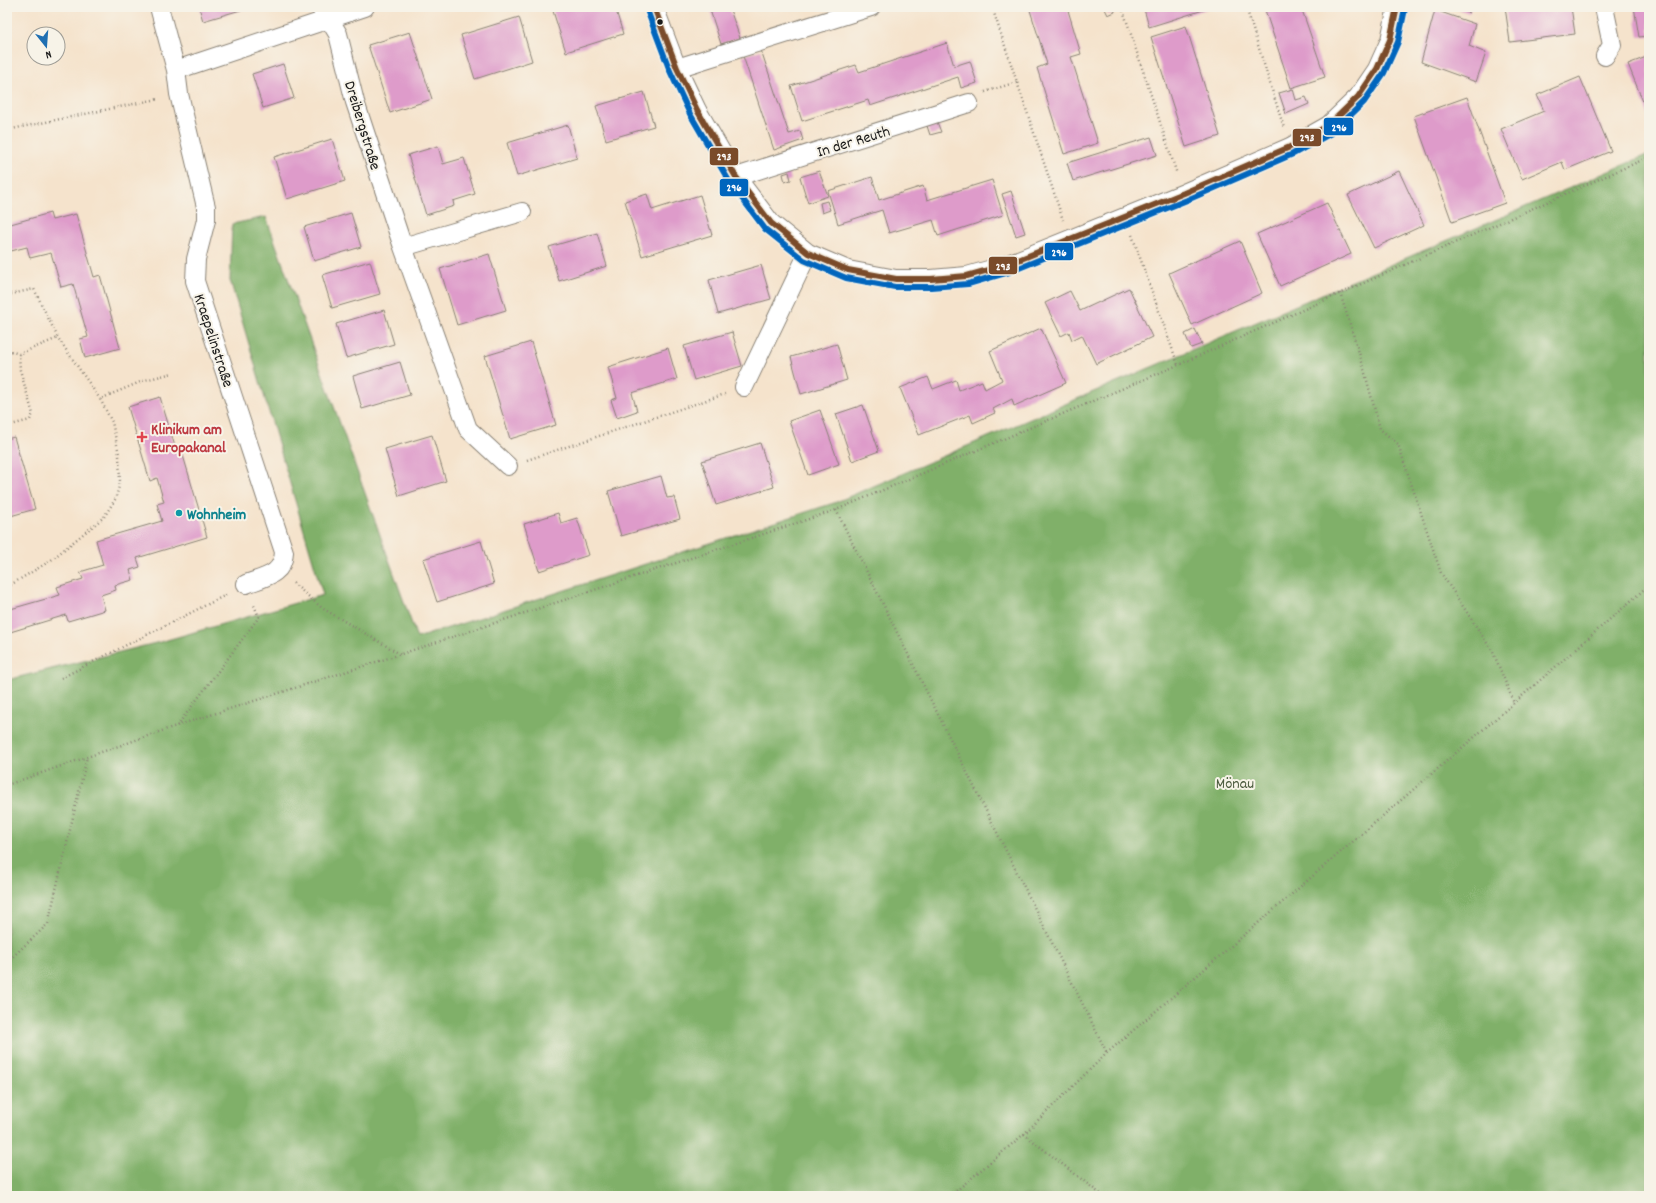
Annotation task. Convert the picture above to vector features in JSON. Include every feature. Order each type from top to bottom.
[{"type":"street","name":"Kraepelinstraße","points":[[159,7],[176,70],[179,94],[206,207],[206,220],[196,259],[195,281],[284,552],[284,561],[278,570]]},
{"type":"street","points":[[176,70],[324,13],[365,7]]},
{"type":"street","points":[[654,7],[677,68],[712,137],[736,176],[771,223],[808,253],[848,270],[896,279],[932,279],[967,276],[1006,265],[1184,193],[1290,148],[1329,125],[1358,97],[1377,69],[1390,40],[1397,7]]},
{"type":"street","points":[[677,68],[871,7]]},
{"type":"street","points":[[1604,7],[1612,44],[1606,56]]},
{"type":"street","name":"Dreibergstraße","points":[[324,13],[338,34],[355,102],[403,247],[468,429],[508,466]]},
{"type":"street","name":"In der Reuth","points":[[736,176],[970,103]]},
{"type":"street","points":[[403,247],[522,212]]},
{"type":"street","points":[[744,388],[808,253]]},
{"type":"street","points":[[246,584],[272,575],[278,570]]},
{"type":"path","points":[[992,7],[1070,239]]},
{"type":"path","points":[[1122,7],[1184,193]]},
{"type":"path","points":[[1246,7],[1290,148]]},
{"type":"path","points":[[970,103],[983,93],[1018,82]]},
{"type":"path","points":[[7,130],[179,94]]},
{"type":"path","points":[[7,785],[176,726],[401,654],[836,510],[1178,364],[1649,158]]},
{"type":"path","points":[[1126,216],[1178,364]]},
{"type":"path","points":[[7,295],[34,289],[58,338],[100,399],[112,422],[119,454],[120,482],[116,498],[104,517],[50,561],[7,587]]},
{"type":"path","points":[[1340,293],[1362,362],[1380,429],[1398,444],[1442,573],[1493,652],[1514,703]]},
{"type":"path","points":[[7,350],[19,354],[58,338]]},
{"type":"path","points":[[7,426],[30,420],[32,414],[20,370],[19,354]]},
{"type":"path","points":[[100,399],[146,380],[173,373]]},
{"type":"path","points":[[508,466],[744,388]]},
{"type":"path","points":[[836,510],[1107,1053]]},
{"type":"path","points":[[278,570],[322,608],[401,654]]},
{"type":"path","points":[[61,678],[246,584],[259,617],[176,726]]},
{"type":"path","points":[[950,1196],[1024,1134],[1107,1053],[1649,585]]},
{"type":"path","points":[[7,962],[48,924],[87,757]]},
{"type":"path","points":[[1024,1134],[1103,1196]]},
{"type":"green space","name":"Mönau","points":[[1649,154],[1649,1196],[7,1196],[7,680],[160,642],[323,595],[230,280],[232,224],[266,217],[417,638],[834,503]]},
{"type":"building","points":[[199,7],[251,7],[203,21]]},
{"type":"building","points":[[615,7],[623,34],[566,52],[552,8]]},
{"type":"building","points":[[709,7],[729,7],[740,38],[721,44]]},
{"type":"building","points":[[1029,7],[1067,7],[1081,54],[1071,57],[1098,143],[1064,154],[1037,68],[1047,64]]},
{"type":"building","points":[[1104,7],[1114,7],[1115,12],[1108,15]]},
{"type":"building","points":[[1151,7],[1213,7],[1149,27],[1144,9]]},
{"type":"building","points":[[1264,7],[1301,7],[1325,77],[1291,88]]},
{"type":"building","points":[[1452,7],[1471,7],[1469,13]]},
{"type":"building","points":[[1505,7],[1571,7],[1575,34],[1510,42]]},
{"type":"building","points":[[1634,7],[1649,7],[1649,36],[1639,37]]},
{"type":"building","points":[[1435,10],[1475,24],[1469,46],[1486,53],[1476,82],[1421,62]]},
{"type":"building","points":[[519,17],[532,61],[475,79],[461,35]]},
{"type":"building","points":[[1186,26],[1220,136],[1186,147],[1151,37]]},
{"type":"building","points":[[410,32],[432,99],[390,113],[368,45]]},
{"type":"building","points":[[947,43],[954,66],[970,61],[977,83],[961,88],[958,77],[870,106],[868,100],[802,121],[791,86],[856,65],[859,72]]},
{"type":"building","points":[[761,50],[789,134],[800,131],[803,140],[774,150],[743,56]]},
{"type":"building","points":[[1649,56],[1649,117],[1628,64]]},
{"type":"building","points":[[283,64],[294,98],[263,108],[252,74]]},
{"type":"building","points":[[1580,77],[1611,151],[1565,170],[1562,162],[1522,179],[1501,129],[1544,111],[1537,95]]},
{"type":"building","points":[[1293,89],[1296,100],[1306,97],[1309,104],[1286,114],[1279,93]]},
{"type":"building","points":[[644,92],[654,126],[606,140],[596,106]]},
{"type":"building","points":[[1467,97],[1505,203],[1452,222],[1414,116]]},
{"type":"building","points":[[937,122],[941,132],[930,135],[927,126]]},
{"type":"building","points":[[568,125],[577,158],[517,176],[507,143]]},
{"type":"building","points":[[1151,137],[1157,155],[1073,181],[1067,163]]},
{"type":"building","points":[[332,139],[345,181],[287,199],[274,157]]},
{"type":"building","points":[[438,146],[443,164],[464,158],[475,194],[453,201],[454,206],[426,215],[408,155]]},
{"type":"building","points":[[819,171],[828,196],[808,203],[800,177]]},
{"type":"building","points":[[1399,171],[1424,225],[1374,248],[1348,195]]},
{"type":"building","points":[[789,172],[791,180],[785,182],[783,174]]},
{"type":"building","points":[[872,177],[879,200],[923,186],[927,200],[992,180],[1003,215],[938,236],[933,220],[889,233],[882,210],[838,224],[828,191]]},
{"type":"building","points":[[1011,191],[1025,233],[1016,236],[1002,194]]},
{"type":"building","points":[[647,194],[652,210],[700,195],[712,235],[642,256],[625,201]]},
{"type":"building","points":[[827,201],[830,210],[822,213],[820,203]]},
{"type":"building","points":[[1327,203],[1351,254],[1280,286],[1257,234]]},
{"type":"building","points":[[50,213],[52,220],[76,214],[94,277],[100,275],[120,348],[85,358],[80,339],[88,337],[73,284],[61,287],[51,253],[30,258],[27,247],[7,252],[7,225]]},
{"type":"building","points":[[351,213],[361,247],[314,261],[304,227]]},
{"type":"building","points":[[597,233],[607,266],[559,281],[549,247]]},
{"type":"building","points":[[1240,241],[1262,293],[1192,325],[1169,273]]},
{"type":"building","points":[[489,254],[506,310],[457,325],[440,269]]},
{"type":"building","points":[[370,261],[380,294],[332,308],[322,275]]},
{"type":"building","points":[[761,265],[771,299],[718,314],[709,280]]},
{"type":"building","points":[[1129,288],[1152,337],[1096,364],[1082,335],[1072,340],[1069,332],[1061,336],[1045,303],[1070,291],[1080,311]]},
{"type":"building","points":[[384,310],[394,344],[346,358],[336,324]]},
{"type":"building","points":[[1041,328],[1066,383],[1014,406],[1012,399],[993,409],[995,413],[973,423],[970,415],[919,435],[900,388],[928,377],[933,389],[956,380],[959,390],[982,381],[985,389],[1002,380],[990,351]]},
{"type":"building","points":[[1195,329],[1202,344],[1191,348],[1185,334]]},
{"type":"building","points":[[732,332],[742,366],[694,380],[684,346]]},
{"type":"building","points":[[531,342],[556,425],[510,439],[485,356]]},
{"type":"building","points":[[837,344],[847,380],[801,394],[791,357]]},
{"type":"building","points":[[668,348],[677,379],[632,393],[637,411],[617,418],[611,400],[617,398],[608,367]]},
{"type":"building","points":[[400,362],[410,395],[362,409],[353,376]]},
{"type":"building","name":"Wohnheim","points":[[160,397],[177,453],[182,452],[207,537],[137,558],[140,567],[130,570],[133,580],[115,585],[116,590],[101,595],[105,610],[68,621],[66,615],[7,633],[7,610],[60,595],[57,587],[83,579],[80,572],[103,565],[96,540],[162,521],[157,504],[164,502],[157,478],[150,481],[128,407]]},
{"type":"building","points":[[863,405],[879,451],[852,461],[836,414]]},
{"type":"building","points":[[820,410],[839,464],[808,475],[789,421]]},
{"type":"building","points":[[432,435],[446,481],[399,496],[385,449]]},
{"type":"building","points":[[14,437],[35,509],[7,517],[7,439]]},
{"type":"building","points":[[760,443],[774,487],[716,505],[702,461]]},
{"type":"building","points":[[661,476],[667,498],[674,497],[680,519],[621,536],[608,491]]},
{"type":"building","points":[[558,513],[561,523],[577,518],[589,555],[539,571],[524,524]]},
{"type":"building","points":[[481,541],[494,584],[437,602],[423,559]]},
{"type":"transit line","name":"293","points":[[654,7],[677,68],[697,110],[736,177],[771,223],[808,253],[848,270],[896,279],[931,279],[967,276],[1006,265],[1184,193],[1290,147],[1329,125],[1358,97],[1377,69],[1390,40],[1397,7]]},
{"type":"transit line","name":"296","points":[[647,10],[670,71],[690,114],[729,181],[765,229],[804,260],[846,278],[895,287],[931,287],[968,284],[1009,272],[1187,200],[1293,154],[1333,132],[1364,102],[1384,73],[1398,42],[1405,9]]},
{"type":"place","name":"Klinikum am Europakanal","points":[[142,437]]},
{"type":"place","name":"Wohnheim","points":[[179,513]]}]
